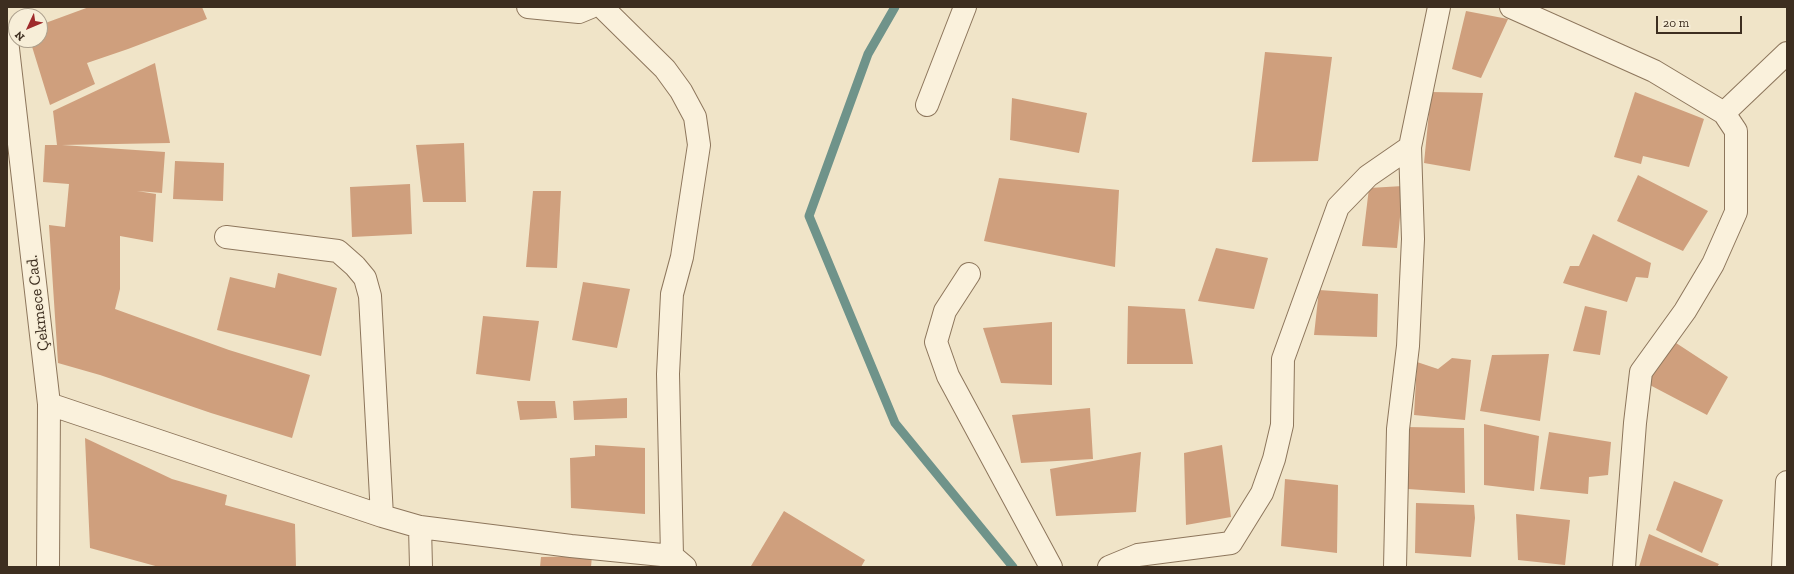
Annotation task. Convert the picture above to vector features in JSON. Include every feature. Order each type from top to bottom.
[{"type":"street","points":[[528,7],[579,12],[591,7]]},
{"type":"street","points":[[49,404],[382,516],[420,527],[679,561],[668,374],[672,294],[682,257],[699,145],[695,117],[673,80],[665,69],[602,7]]},
{"type":"street","points":[[927,105],[965,7]]},
{"type":"street","points":[[1395,567],[1398,429],[1408,346],[1413,239],[1410,147],[1439,7]]},
{"type":"street","points":[[1511,7],[1654,71],[1724,113],[1736,130],[1736,212],[1713,264],[1685,311],[1641,372],[1635,423],[1624,567]]},
{"type":"street","name":"Çekmece Cad.","points":[[7,40],[49,404],[48,567]]},
{"type":"street","points":[[1724,113],[1787,53]]},
{"type":"street","points":[[1109,567],[1138,555],[1231,543],[1262,493],[1274,459],[1282,425],[1284,359],[1338,207],[1368,176],[1410,147]]},
{"type":"street","points":[[226,237],[338,251],[355,266],[364,278],[370,296],[382,516]]},
{"type":"street","points":[[968,274],[945,311],[936,342],[948,376],[1051,567]]},
{"type":"street","points":[[1783,567],[1787,482]]},
{"type":"street","points":[[420,527],[421,567]]},
{"type":"building","points":[[89,7],[202,7],[207,19],[87,63],[95,84],[50,105],[32,48],[48,48],[48,22]]},
{"type":"building","points":[[1466,11],[1508,19],[1481,78],[1452,69]]},
{"type":"building","points":[[1265,52],[1332,57],[1318,161],[1252,162]]},
{"type":"building","points":[[155,63],[170,143],[62,145],[165,152],[162,193],[137,191],[156,194],[153,242],[120,236],[120,289],[115,309],[229,350],[310,375],[292,438],[211,413],[100,375],[58,363],[49,225],[65,227],[69,184],[43,182],[45,145],[57,145],[53,111]]},
{"type":"building","points":[[1431,92],[1483,93],[1470,171],[1424,163]]},
{"type":"building","points":[[1635,92],[1704,119],[1689,167],[1643,156],[1641,164],[1614,157]]},
{"type":"building","points":[[1012,98],[1087,113],[1079,153],[1010,140]]},
{"type":"building","points":[[464,143],[466,202],[423,202],[416,145]]},
{"type":"building","points":[[175,161],[224,163],[223,201],[173,199]]},
{"type":"building","points":[[1638,175],[1708,211],[1683,251],[1617,221]]},
{"type":"building","points":[[999,178],[1119,190],[1115,267],[984,241]]},
{"type":"building","points":[[410,184],[412,234],[352,237],[350,187]]},
{"type":"building","points":[[1403,186],[1397,248],[1362,246],[1369,188]]},
{"type":"building","points":[[533,191],[561,191],[557,268],[526,267]]},
{"type":"building","points":[[1593,234],[1651,263],[1648,278],[1636,277],[1627,302],[1563,283],[1570,266],[1579,266]]},
{"type":"building","points":[[1216,248],[1268,258],[1254,309],[1198,301]]},
{"type":"building","points":[[278,273],[337,288],[321,356],[217,330],[230,277],[275,288]]},
{"type":"building","points":[[583,282],[630,289],[617,348],[572,340]]},
{"type":"building","points":[[1319,290],[1378,294],[1377,337],[1314,335]]},
{"type":"building","points":[[1128,306],[1185,309],[1193,364],[1127,364]]},
{"type":"building","points":[[1585,306],[1607,311],[1600,355],[1573,351]]},
{"type":"building","points":[[483,316],[539,321],[530,381],[476,374]]},
{"type":"building","points":[[1052,322],[1052,385],[1001,383],[983,328]]},
{"type":"building","points":[[1673,341],[1728,377],[1707,415],[1646,383]]},
{"type":"building","points":[[1549,354],[1540,421],[1480,411],[1492,355]]},
{"type":"building","points":[[1452,358],[1471,360],[1465,420],[1414,415],[1417,362],[1438,369]]},
{"type":"building","points":[[627,398],[627,418],[574,420],[573,401]]},
{"type":"building","points":[[517,401],[555,401],[557,418],[520,420]]},
{"type":"building","points":[[1090,408],[1093,459],[1021,463],[1012,415]]},
{"type":"building","points":[[1484,424],[1539,436],[1534,491],[1484,485]]},
{"type":"building","points":[[1405,427],[1464,428],[1465,493],[1408,489]]},
{"type":"building","points":[[1549,432],[1611,442],[1608,475],[1589,477],[1588,494],[1540,489]]},
{"type":"building","points":[[85,438],[172,479],[227,495],[225,505],[295,524],[296,567],[159,567],[90,548]]},
{"type":"building","points":[[595,445],[645,448],[645,514],[571,508],[570,458],[595,456]]},
{"type":"building","points":[[1222,445],[1231,517],[1186,525],[1184,453]]},
{"type":"building","points":[[1141,452],[1136,512],[1056,516],[1050,469]]},
{"type":"building","points":[[1285,479],[1338,485],[1337,553],[1281,546]]},
{"type":"building","points":[[1674,481],[1723,500],[1702,553],[1656,530]]},
{"type":"building","points":[[1416,503],[1474,505],[1475,518],[1471,557],[1415,553]]},
{"type":"building","points":[[784,511],[865,560],[861,567],[751,566]]},
{"type":"building","points":[[1516,514],[1570,520],[1565,565],[1518,560]]},
{"type":"building","points":[[1649,534],[1719,564],[1717,567],[1639,567]]},
{"type":"building","points":[[592,556],[591,567],[540,567],[541,557]]},
{"type":"waterway","points":[[895,7],[868,54],[809,216],[895,423],[1013,567]]}]
